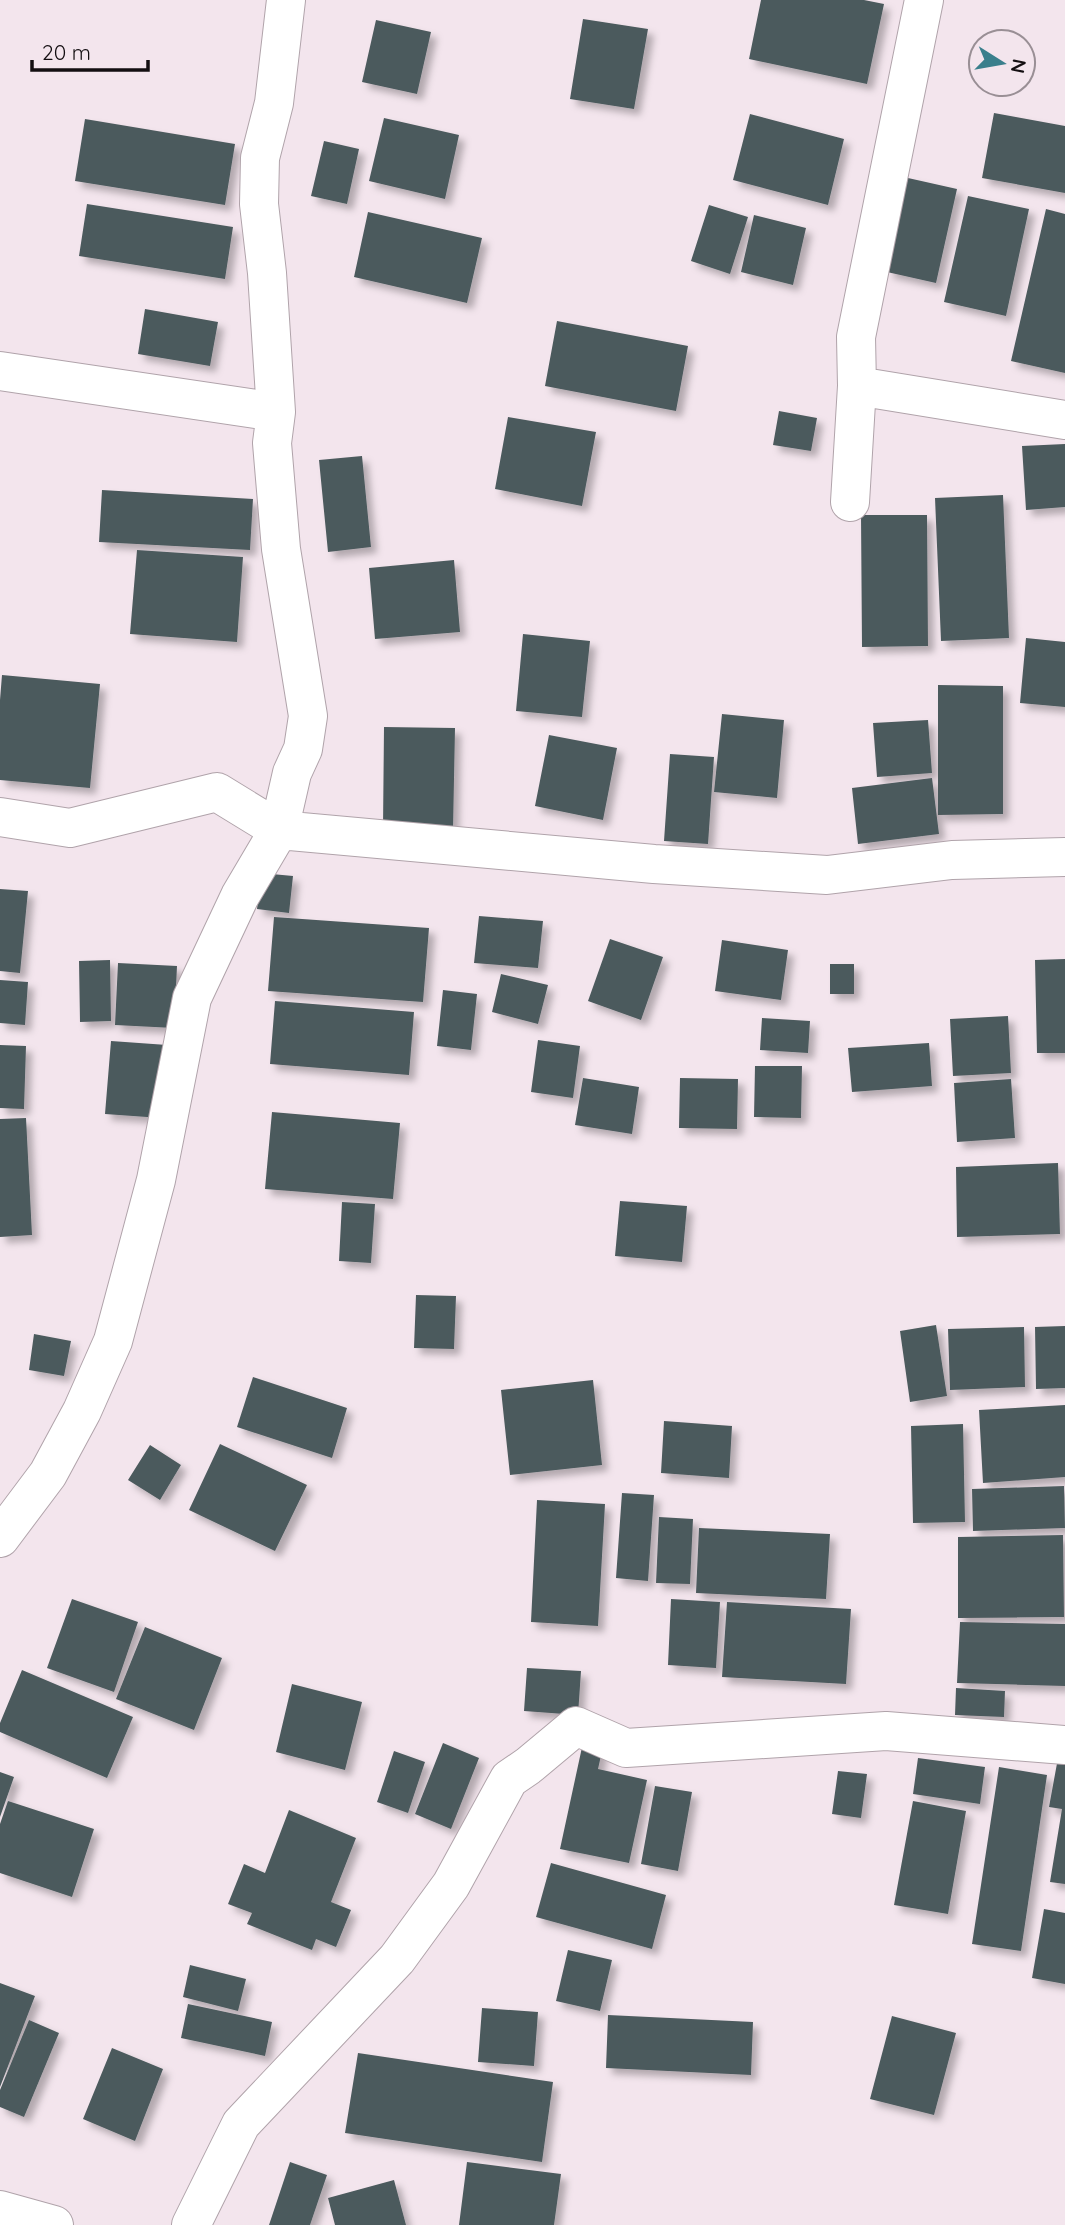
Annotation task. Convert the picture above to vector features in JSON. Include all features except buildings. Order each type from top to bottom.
[{"type":"street","points":[[0,1538],[48,1474],[82,1411],[113,1341],[156,1180],[192,998],[240,896],[279,830],[292,773],[303,750],[308,716],[281,549],[272,443],[276,412],[265,260],[258,204],[260,158],[274,103],[286,0]]},
{"type":"street","points":[[850,502],[857,386],[856,338],[924,0]]},
{"type":"street","points":[[0,371],[276,412]]},
{"type":"street","points":[[857,386],[1065,420]]},
{"type":"street","points":[[0,817],[70,828],[217,792],[279,830],[654,864],[827,875],[952,860],[1065,857]]},
{"type":"street","points":[[191,2225],[242,2124],[397,1959],[451,1885],[509,1779],[576,1726],[625,1748],[886,1731],[1065,1745]]},
{"type":"street","points":[[0,2210],[54,2225]]}]
